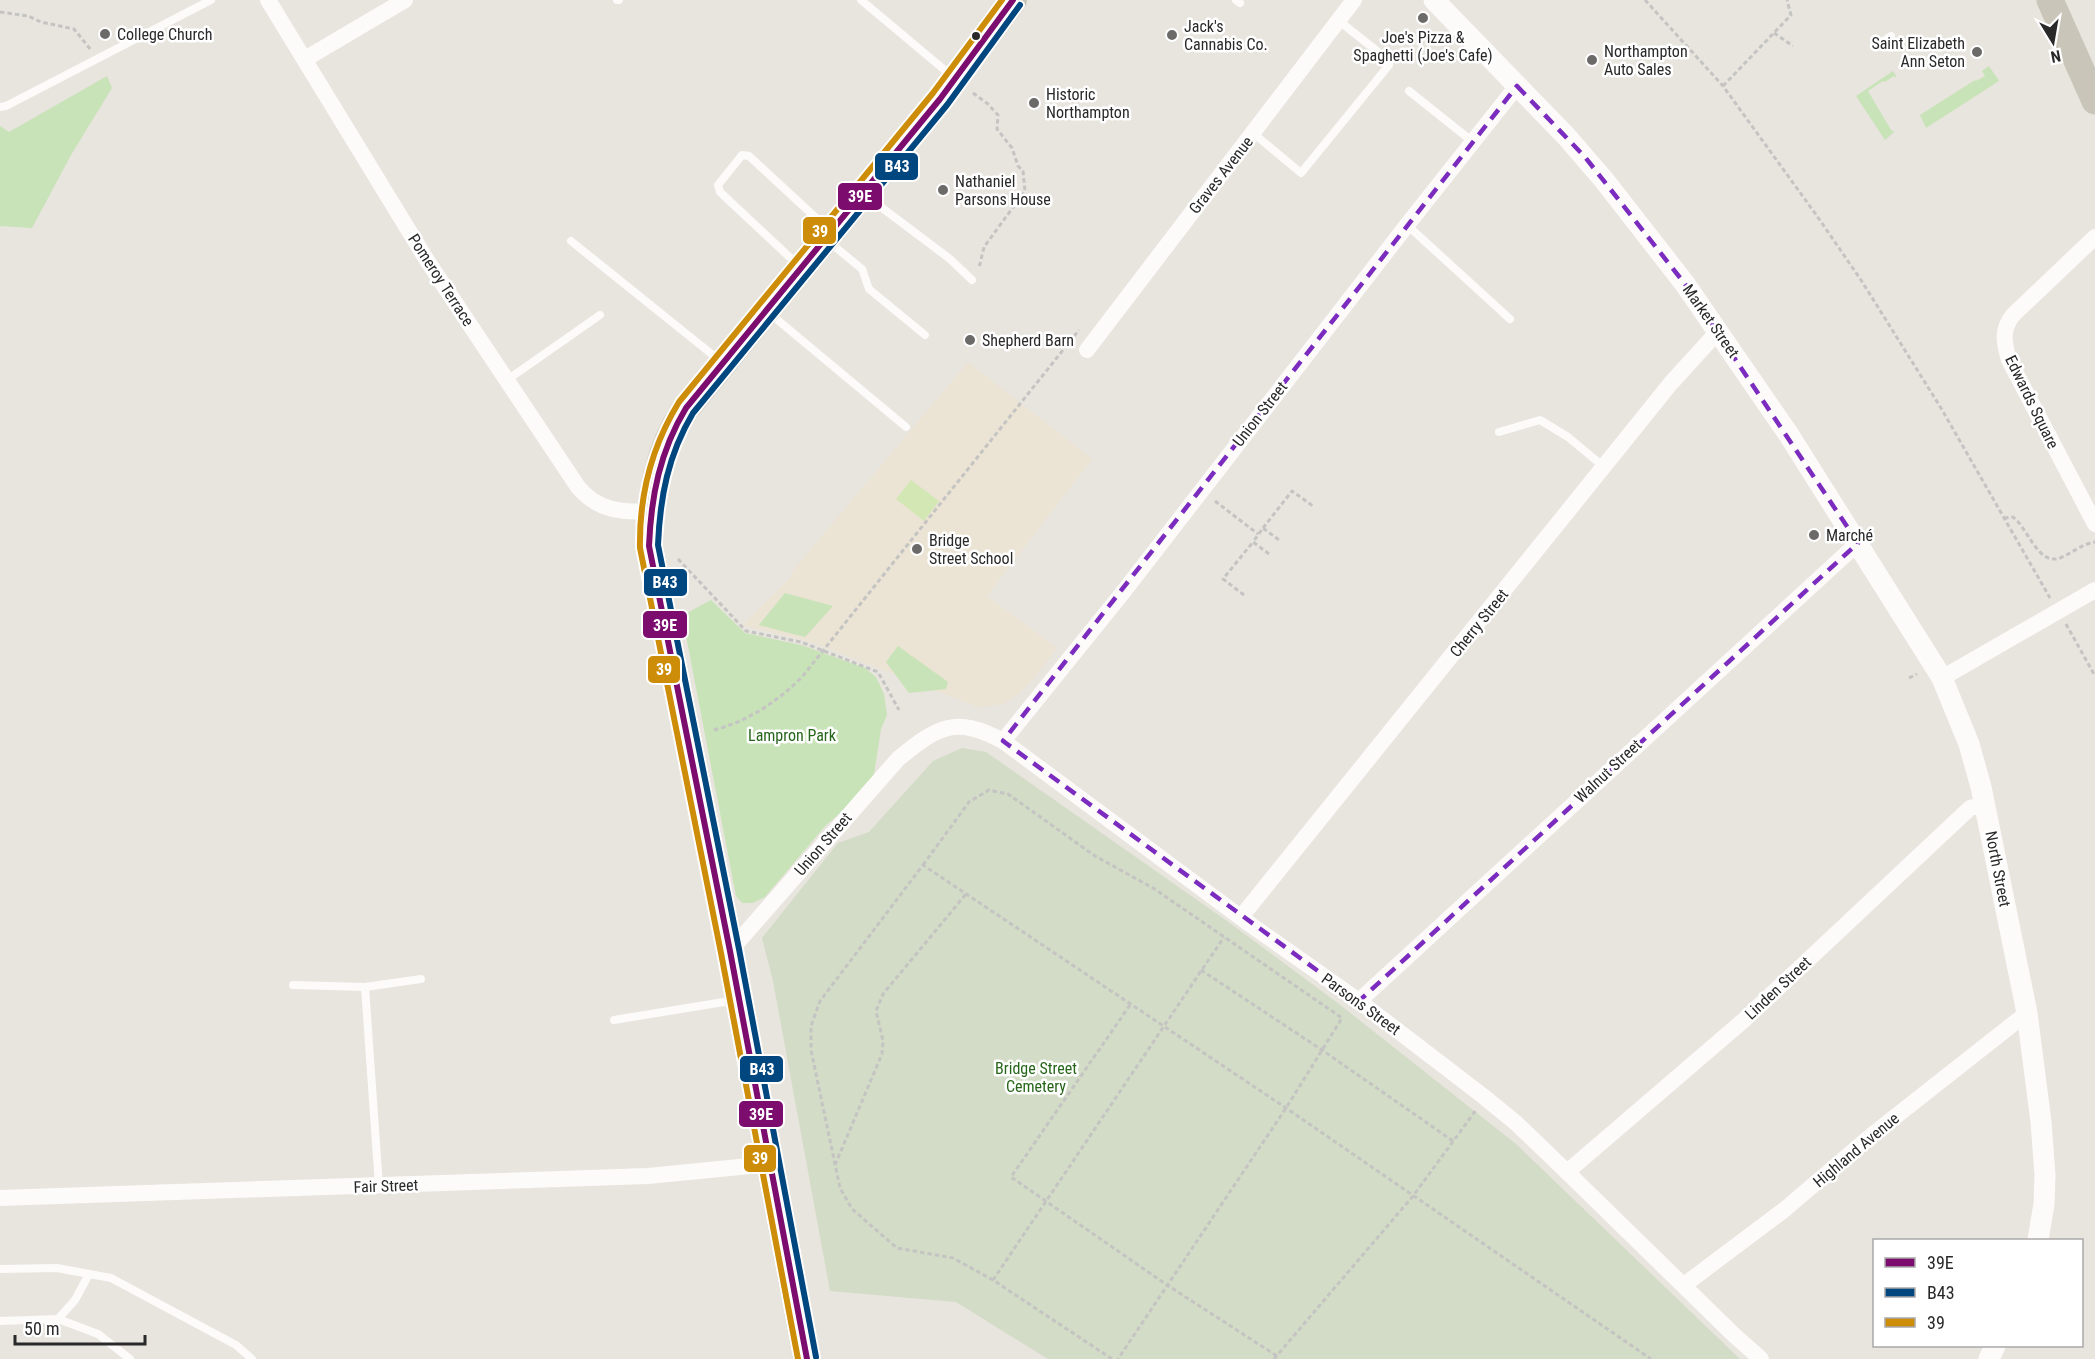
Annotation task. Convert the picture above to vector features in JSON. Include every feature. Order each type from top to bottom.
[{"type":"highway","points":[[807,1359],[740,999],[649,546],[650,511],[656,475],[672,432],[686,408],[863,193],[964,86],[1013,0]]},
{"type":"main road","points":[[2050,0],[2095,101]]},
{"type":"street","name":"Pomeroy Terrace","points":[[268,0],[428,262],[584,494],[613,511],[650,511]]},
{"type":"street","points":[[305,59],[405,0]]},
{"type":"street","name":"Graves Avenue","points":[[1087,350],[1354,0]]},
{"type":"street","name":"Market Street","points":[[1434,0],[1592,165],[1668,262],[1789,435],[1942,678]]},
{"type":"street","name":"Union Street","points":[[1003,741],[1138,572],[1517,86]]},
{"type":"street","name":"Edwards Square","points":[[2095,237],[2013,315],[2007,324],[2004,336],[2009,360],[2095,524]]},
{"type":"street","name":"Cherry Street","points":[[1241,917],[1671,383],[1719,332]]},
{"type":"street","name":"Walnut Street","points":[[1359,1001],[1858,543]]},
{"type":"street","points":[[1942,678],[2095,590]]},
{"type":"street","name":"North Street","points":[[1942,678],[1969,744],[1985,804],[2027,1013],[2041,1122],[2045,1175],[2044,1204],[2038,1239]]},
{"type":"street","name":"Parsons Street","points":[[919,741],[939,730],[966,726],[984,731],[1003,741],[1359,1001],[1491,1103],[1567,1172],[1761,1359]]},
{"type":"street","name":"Union Street","points":[[730,951],[898,759],[919,741]]},
{"type":"street","name":"Linden Street","points":[[1567,1172],[1744,1020],[1970,808],[1985,804]]},
{"type":"street","name":"Highland Avenue","points":[[1684,1285],[1784,1210],[1872,1135],[2027,1013]]},
{"type":"street","name":"Fair Street","points":[[0,1198],[648,1176],[771,1164]]},
{"type":"lane","points":[[0,107],[6,106],[211,0]]},
{"type":"lane","points":[[861,0],[964,86]]},
{"type":"lane","points":[[1253,133],[1301,173],[1389,65],[1377,51],[1339,21]]},
{"type":"lane","points":[[1882,42],[1891,36]]},
{"type":"lane","points":[[1409,91],[1473,142]]},
{"type":"lane","points":[[801,268],[720,192],[718,185],[742,155],[749,156],[862,269],[870,289],[926,335]]},
{"type":"lane","points":[[863,193],[950,259],[972,280]]},
{"type":"lane","points":[[1407,225],[1510,319]]},
{"type":"lane","points":[[571,241],[722,362]]},
{"type":"lane","points":[[766,310],[906,427]]},
{"type":"lane","points":[[507,380],[600,315]]},
{"type":"lane","points":[[1499,432],[1540,420],[1568,437],[1604,467]]},
{"type":"lane","points":[[293,985],[365,987],[421,979]]},
{"type":"lane","points":[[365,987],[379,1186]]},
{"type":"lane","points":[[614,1020],[740,999]]},
{"type":"lane","points":[[0,1269],[57,1268],[111,1278],[236,1345],[252,1359]]},
{"type":"lane","points":[[58,1319],[75,1300],[89,1274]]},
{"type":"lane","points":[[1,1323],[58,1319],[98,1334],[130,1359]]},
{"type":"path","points":[[1646,0],[1723,86],[1817,216],[1941,408],[2043,587]]},
{"type":"path","points":[[1723,86],[1791,15],[1787,0]]},
{"type":"path","points":[[0,12],[28,16],[41,22],[74,29],[98,59]]},
{"type":"path","points":[[1774,33],[1793,46]]},
{"type":"path","points":[[964,86],[988,104],[998,115],[997,129],[1012,148],[1018,166],[1023,171],[1025,191],[984,247],[978,269],[972,280]]},
{"type":"path","points":[[714,730],[731,726],[756,713],[783,696],[802,677],[1084,324]]},
{"type":"path","points":[[1244,595],[1223,579],[1258,534],[1292,491],[1313,507]]},
{"type":"path","points":[[1211,498],[1258,534]]},
{"type":"path","points":[[2004,518],[2013,517],[2021,523],[2037,550],[2050,559],[2057,559],[2090,542]]},
{"type":"path","points":[[1263,528],[1280,540]]},
{"type":"path","points":[[1252,542],[1269,554]]},
{"type":"path","points":[[678,559],[746,631],[801,642],[878,672],[899,710]]},
{"type":"path","points":[[2071,632],[2095,676]]},
{"type":"path","points":[[1909,678],[1919,673]]},
{"type":"path","points":[[1112,1359],[993,1280],[952,1258],[897,1248],[852,1209],[840,1188],[834,1167],[811,1050],[811,1026],[820,1001],[969,802],[989,790],[1008,794],[1095,856],[1153,888],[1342,1018],[1286,1108],[1118,1359]]},
{"type":"path","points":[[923,865],[1130,1005],[1164,1025],[1651,1359]]},
{"type":"path","points":[[834,1167],[882,1054],[883,1041],[876,1011],[883,994],[966,894]]},
{"type":"path","points":[[993,1280],[1224,937]]},
{"type":"path","points":[[1201,970],[1322,1050],[1453,1142]]},
{"type":"path","points":[[1130,1005],[1011,1177],[1276,1357],[1413,1196],[1477,1108]]},
{"type":"highlighted area","points":[[1517,86],[1585,157],[1685,284],[1858,543],[1359,1001],[1003,741]]},
{"type":"shaded area","name":"Bridge Street School","points":[[968,362],[1092,459],[987,596],[1057,648],[1034,678],[1019,694],[1003,704],[978,707],[814,643],[742,625],[793,575],[791,573]]},
{"type":"green space","points":[[1989,66],[1999,81],[1926,128],[1920,115],[1985,76],[1982,71]]},
{"type":"green space","points":[[1893,71],[1895,78],[1894,76],[1883,81],[1868,91],[1894,132],[1885,140],[1856,96]]},
{"type":"green space","points":[[107,76],[112,88],[71,155],[32,228],[0,226],[0,126],[9,132]]},
{"type":"green space","points":[[911,480],[939,501],[924,521],[896,499]]},
{"type":"green space","points":[[785,593],[833,606],[805,637],[759,625]]},
{"type":"green space","name":"Lampron Park","points":[[711,600],[745,633],[801,645],[865,668],[876,677],[884,694],[887,715],[881,729],[873,781],[850,805],[826,825],[765,897],[753,903],[742,903],[736,896],[683,620],[685,614]]},
{"type":"green space","points":[[898,646],[948,682],[946,689],[909,693],[886,662]]},
{"type":"green space","name":"Bridge Street Cemetery","points":[[962,748],[986,752],[1227,921],[1339,1004],[1516,1144],[1740,1359],[1048,1359],[956,1302],[830,1291],[773,981],[762,938],[838,843],[869,832],[933,761]]},
{"type":"transit line","name":"39","points":[[798,1359],[721,953],[640,548],[642,509],[649,472],[661,436],[679,402],[933,93],[1002,0]]},
{"type":"transit line","name":"39E","points":[[807,1359],[730,951],[649,546],[652,509],[663,457],[686,408],[940,99],[1013,0]]},
{"type":"transit line","name":"B43","points":[[816,1357],[739,949],[658,545],[663,493],[671,461],[693,413],[947,105],[1020,5]]},
{"type":"place","name":"Joe's Pizza & Spaghetti (Joe's Cafe)","points":[[1423,18]]},
{"type":"place","name":"College Church","points":[[105,34]]},
{"type":"place","name":"Jack's Cannabis Co.","points":[[1172,35]]},
{"type":"place","name":"Saint Elizabeth Ann Seton","points":[[1977,52]]},
{"type":"place","name":"Northampton Auto Sales","points":[[1592,60]]},
{"type":"place","name":"Historic Northampton","points":[[1034,103]]},
{"type":"place","name":"Nathaniel Parsons House","points":[[943,190]]},
{"type":"place","name":"Shepherd Barn","points":[[970,340]]},
{"type":"place","name":"Marché","points":[[1814,535]]},
{"type":"place","name":"Bridge Street School","points":[[917,549]]}]
